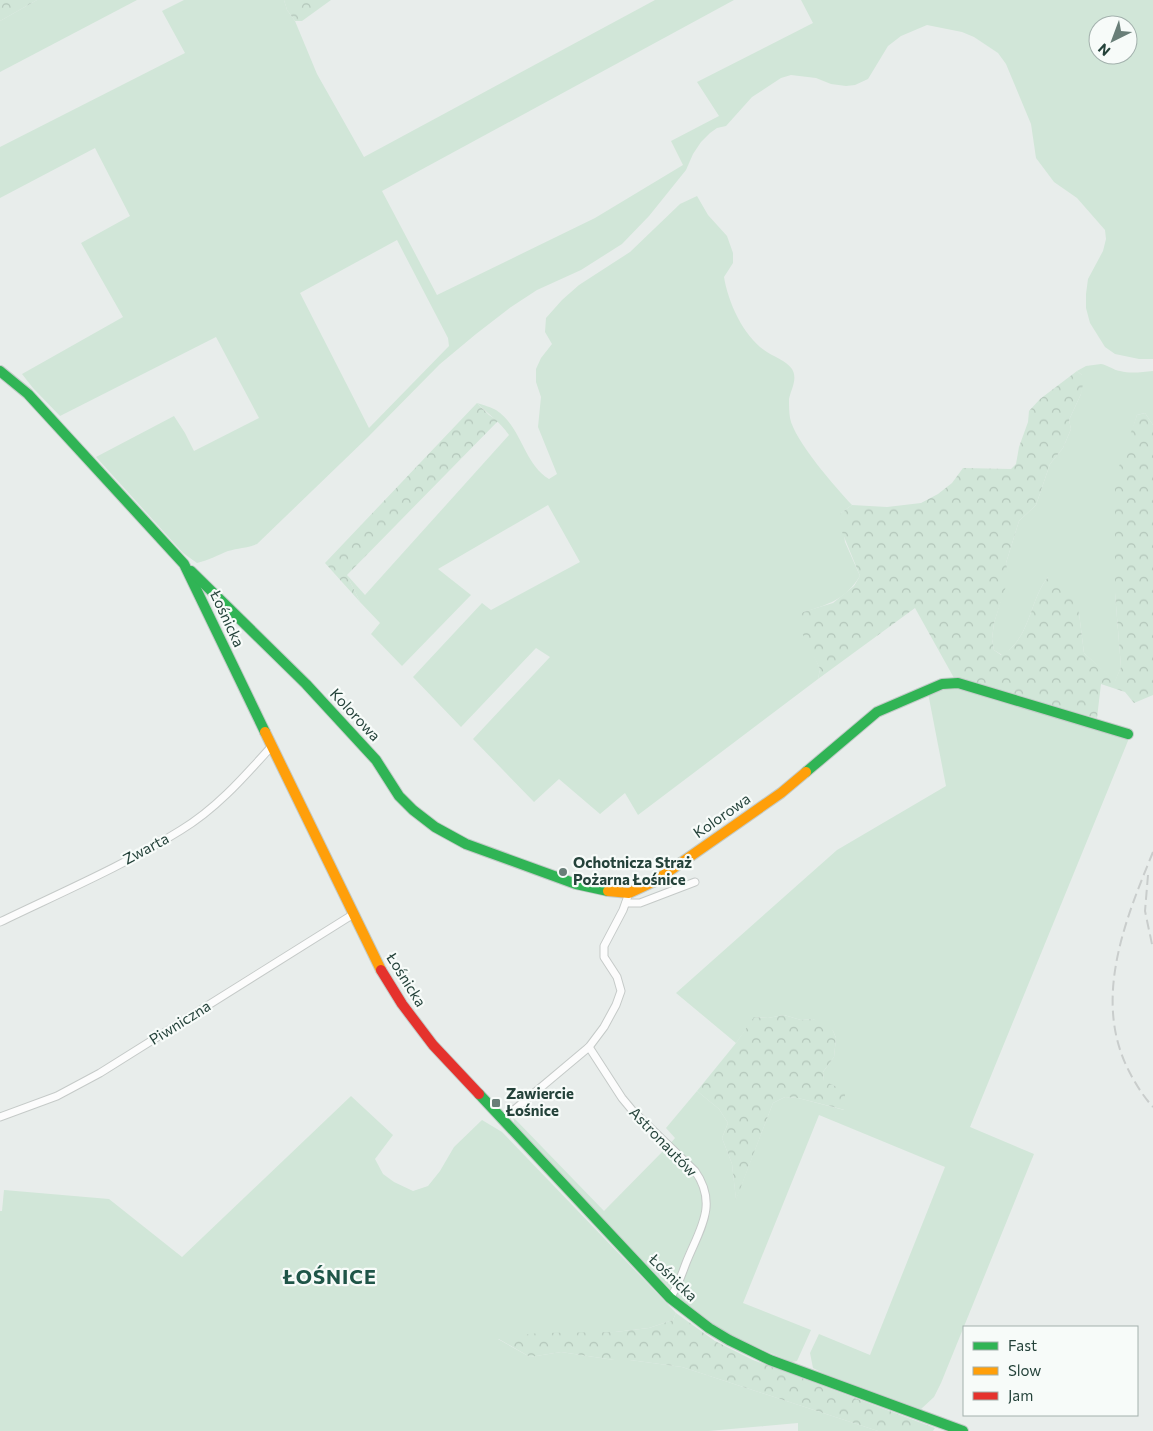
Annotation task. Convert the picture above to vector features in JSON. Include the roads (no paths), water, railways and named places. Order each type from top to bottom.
[{"type":"street","name":"Łośnicka","points":[[0,371],[28,394],[184,564],[352,915],[381,971],[411,1017],[433,1045],[670,1298],[709,1330],[751,1352],[784,1366],[963,1431]]},
{"type":"street","name":"Kolorowa","points":[[184,564],[306,684],[376,760],[400,796],[413,810],[435,827],[466,844],[576,884],[627,898],[672,870],[781,792],[877,712],[942,684],[958,683],[1128,734]]},
{"type":"street","name":"Zwarta","points":[[0,922],[93,878],[182,830],[237,784],[271,747]]},
{"type":"street","points":[[502,1120],[589,1047],[604,1027],[620,996],[620,984],[606,961],[603,950],[627,898],[640,903],[695,882]]},
{"type":"street","name":"Piwniczna","points":[[0,1117],[58,1096],[100,1074],[352,915]]},
{"type":"street","name":"Astronautów","points":[[589,1047],[632,1110],[702,1182],[705,1193],[704,1224],[679,1283],[670,1298]]},
{"type":"railway","points":[[1153,852],[1124,930],[1113,984],[1113,1011],[1117,1038],[1126,1065],[1138,1087],[1153,1107]]},
{"type":"railway","points":[[1148,875],[1145,911],[1153,949]]},
{"type":"place","name":"Ochotnicza Straż Pożarna Łośnice","points":[[563,872]]},
{"type":"place","name":"Zawiercie Łośnice","points":[[496,1103]]},
{"type":"district","name":"ŁOŚNICE","points":[[330,1277]]}]
